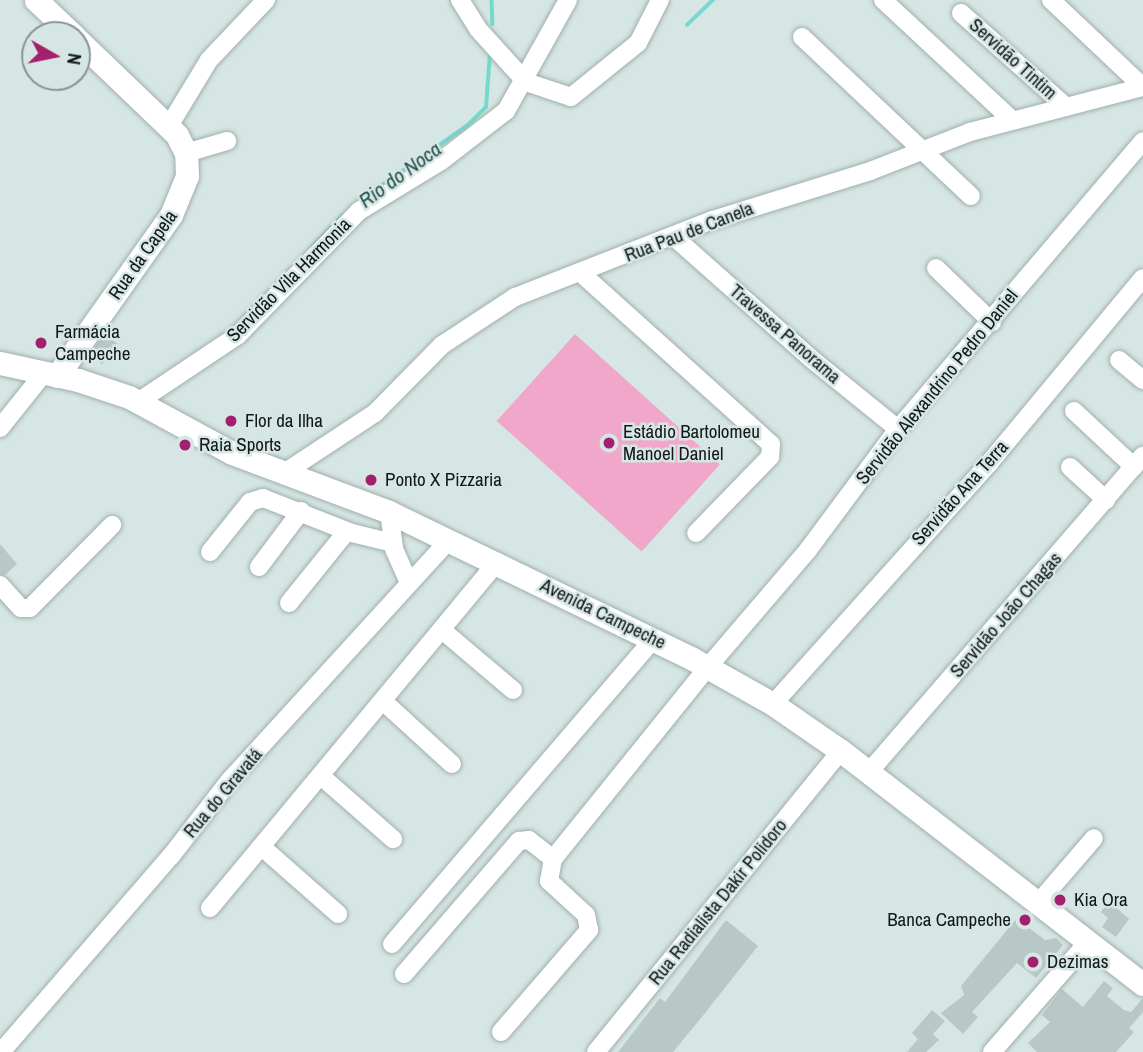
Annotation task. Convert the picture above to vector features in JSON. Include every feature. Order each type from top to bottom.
[{"type":"main road","points":[[36,0],[58,21]]},
{"type":"main road","points":[[91,52],[169,126],[186,153]]},
{"type":"main road","name":"Rua da Capela","points":[[51,375],[171,215],[187,176],[186,153]]},
{"type":"main road","name":"Avenida Campeche","points":[[0,363],[51,375],[138,402],[209,442],[389,512],[497,562],[707,668],[773,704],[841,751],[1143,984]]},
{"type":"street","points":[[169,126],[209,60],[266,0]]},
{"type":"street","points":[[460,0],[478,29],[526,82],[559,95],[575,95],[638,43],[660,0]]},
{"type":"street","name":"Servidão Vila Harmonia","points":[[138,402],[228,343],[340,226],[385,191],[487,128],[506,111],[526,82],[568,0]]},
{"type":"street","points":[[883,0],[1012,120]]},
{"type":"street","points":[[1051,0],[1143,87]]},
{"type":"street","name":"Servidão Tintim","points":[[961,13],[1064,105]]},
{"type":"street","points":[[802,37],[971,196]]},
{"type":"street","name":"Rua Pau de Canela","points":[[284,473],[375,413],[442,345],[482,315],[516,297],[582,274],[673,236],[1012,120],[1143,87]]},
{"type":"street","points":[[186,153],[227,141]]},
{"type":"street","name":"Servidão Alexandrino Pedro Daniel","points":[[553,859],[707,668],[808,550],[898,429],[992,322],[1143,141]]},
{"type":"street","name":"Travessa Panorama","points":[[673,236],[814,361],[898,429]]},
{"type":"street","points":[[936,268],[992,322]]},
{"type":"street","points":[[582,274],[771,444],[770,457],[696,533]]},
{"type":"street","name":"Servidão Ana Terra","points":[[773,704],[990,462],[1143,278]]},
{"type":"street","points":[[1119,359],[1143,380]]},
{"type":"street","name":"Rua da Capela","points":[[0,428],[51,375]]},
{"type":"street","points":[[1074,411],[1138,462]]},
{"type":"street","name":"Servidão João Chagas","points":[[868,773],[1138,462]]},
{"type":"street","points":[[1070,467],[1106,500]]},
{"type":"street","points":[[210,552],[250,502],[263,498],[347,530],[393,542]]},
{"type":"street","points":[[259,567],[301,511]]},
{"type":"street","points":[[389,512],[393,542],[409,583]]},
{"type":"street","points":[[0,585],[21,608],[30,608],[112,525]]},
{"type":"street","points":[[289,603],[347,530]]},
{"type":"street","name":"Rua do Gravatá","points":[[1,1052],[185,839],[230,780],[449,540]]},
{"type":"street","points":[[210,908],[263,848],[497,562]]},
{"type":"street","points":[[442,630],[513,690]]},
{"type":"street","points":[[392,944],[653,639]]},
{"type":"street","points":[[384,702],[452,764]]},
{"type":"street","name":"Rua Radialista Dakir Polidoro","points":[[596,1052],[841,751]]},
{"type":"street","points":[[321,776],[393,839]]},
{"type":"street","points":[[1039,902],[1094,838]]},
{"type":"street","points":[[404,974],[519,841],[529,840],[553,859],[549,881],[586,915],[589,930],[501,1032]]},
{"type":"street","points":[[263,848],[338,914]]},
{"type":"street","points":[[992,1052],[1089,941]]},
{"type":"shaded area","name":"Estádio Bartolomeu Manoel Daniel","points":[[575,334],[720,464],[642,551],[497,421]]},
{"type":"building","points":[[104,334],[117,343],[102,364],[89,355]]},
{"type":"building","points":[[0,544],[17,564],[5,575],[0,574]]},
{"type":"building","points":[[1109,901],[1129,919],[1116,937],[1102,927],[1108,918],[1101,912]]},
{"type":"building","points":[[1021,913],[1032,922],[1028,927],[1045,940],[1056,938],[1063,945],[1036,978],[1017,963],[972,1012],[978,1017],[963,1034],[941,1013],[964,995],[961,986]]},
{"type":"building","points":[[726,920],[758,946],[701,1018],[673,1052],[618,1052],[660,998],[665,1002]]},
{"type":"building","points":[[1104,981],[1113,988],[1107,996],[1124,1010],[1131,1012],[1143,998],[1143,1012],[1129,1028],[1134,1032],[1116,1052],[1037,1052],[1028,1043],[1050,1022],[1042,1015],[1062,989],[1083,1007]]},
{"type":"building","points":[[932,1010],[945,1021],[933,1034],[939,1040],[926,1052],[907,1052],[918,1039],[912,1033]]},
{"type":"waterway","name":"Rio do Noca","points":[[492,0],[493,24]]},
{"type":"waterway","points":[[687,25],[713,0]]},
{"type":"waterway","name":"Rio do Noca","points":[[367,196],[468,125],[486,107],[490,54]]},
{"type":"waterway","name":"Rio do Noca","points":[[313,246],[342,216]]},
{"type":"place","name":"Farmácia Campeche","points":[[41,343]]},
{"type":"place","name":"Flor da Ilha","points":[[231,421]]},
{"type":"place","name":"Estádio Bartolomeu Manoel Daniel","points":[[609,443]]},
{"type":"place","name":"Raia Sports","points":[[185,445]]},
{"type":"place","name":"Ponto X Pizzaria","points":[[371,480]]},
{"type":"place","name":"Kia Ora","points":[[1060,900]]},
{"type":"place","name":"Banca Campeche","points":[[1025,920]]},
{"type":"place","name":"Dezimas","points":[[1033,962]]}]
